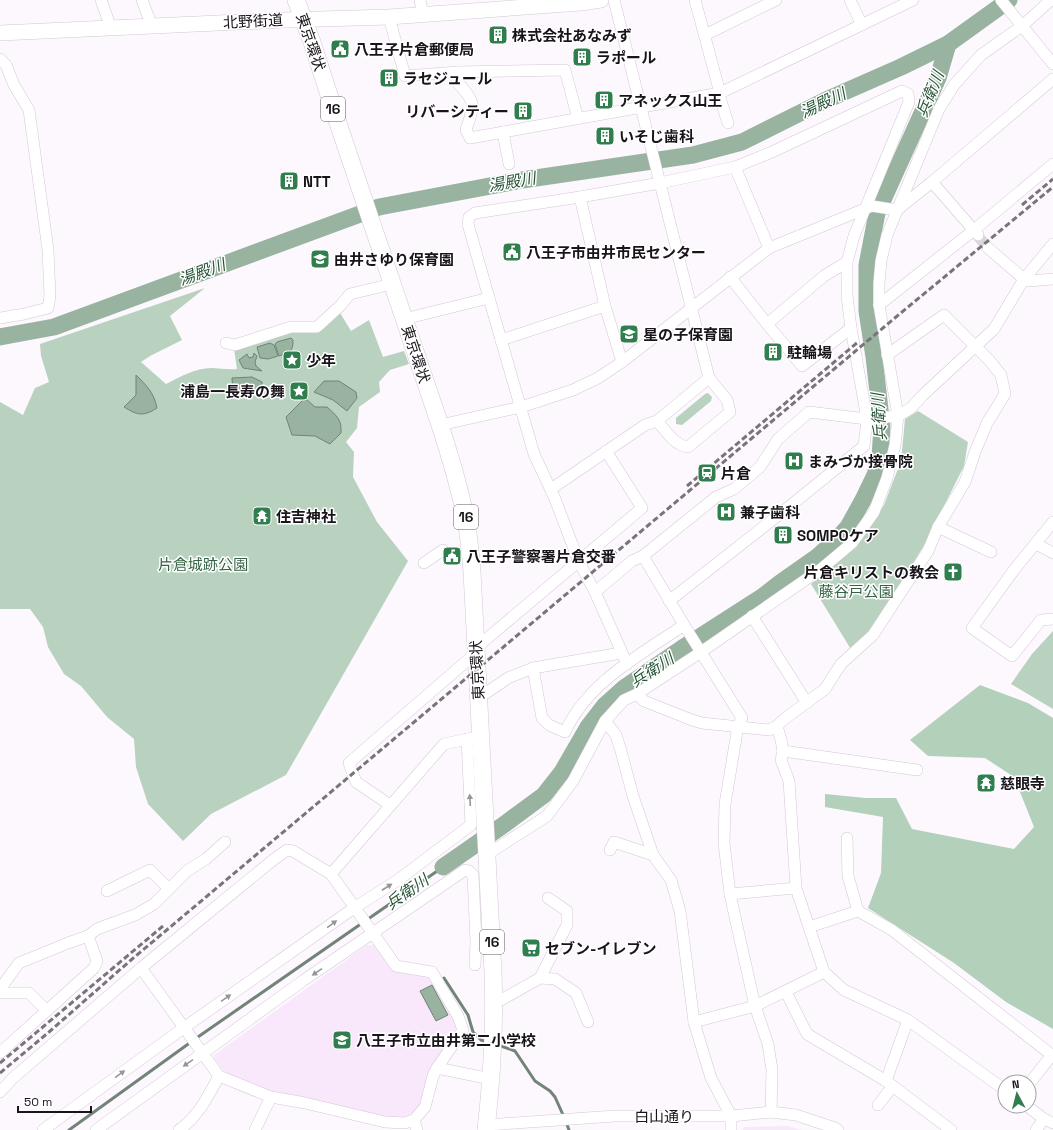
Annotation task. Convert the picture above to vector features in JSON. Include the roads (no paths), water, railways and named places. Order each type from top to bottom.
[{"type":"highway","name":"東京環状","points":[[296,0],[440,425],[456,475],[465,512],[469,541],[479,696],[473,738],[485,824],[494,1002],[494,1045],[487,1127]]},
{"type":"main road","name":"北野街道","points":[[0,33],[304,20],[389,18],[574,4],[601,0]]},
{"type":"street","points":[[101,0],[111,28]]},
{"type":"street","points":[[142,0],[152,26]]},
{"type":"street","points":[[420,0],[423,15]]},
{"type":"street","points":[[614,0],[709,378],[727,400],[730,412],[688,446],[680,446],[657,420]]},
{"type":"street","points":[[696,0],[720,98],[728,123]]},
{"type":"street","points":[[705,36],[776,0]]},
{"type":"street","points":[[850,0],[862,25]]},
{"type":"street","points":[[458,72],[457,82],[470,97],[473,104],[472,114],[466,130],[470,138],[720,93],[913,0]]},
{"type":"street","points":[[1001,0],[1053,64]]},
{"type":"street","points":[[486,851],[547,816],[573,782],[605,721],[624,700],[637,694],[699,649],[752,616],[821,569],[852,543],[874,512],[888,478],[898,416],[879,305],[880,261],[893,209],[939,109],[954,85],[981,54],[1019,22],[1051,0]]},
{"type":"street","points":[[389,18],[405,76],[458,72],[565,70],[578,119]]},
{"type":"street","points":[[0,59],[6,65],[14,85],[29,110],[48,250],[50,296],[48,308],[0,318]]},
{"type":"street","points":[[440,425],[521,407],[573,390],[598,378],[622,362],[692,309],[730,277],[769,248],[868,207],[893,209],[932,182],[1053,79]]},
{"type":"street","points":[[627,664],[595,592],[578,562],[551,489],[534,454],[468,224],[469,217],[475,213],[580,197],[659,179],[735,167],[772,152],[902,91],[908,94],[910,102],[868,207],[854,236],[847,262],[847,296],[850,328],[867,419],[864,446],[669,601]]},
{"type":"street","points":[[503,132],[509,164]]},
{"type":"street","points":[[879,305],[976,233],[1053,164]]},
{"type":"street","points":[[735,167],[769,248]]},
{"type":"street","points":[[932,182],[976,233]]},
{"type":"street","points":[[580,197],[605,306],[622,362]]},
{"type":"street","points":[[595,592],[632,560],[643,556],[716,497],[734,490],[760,467],[778,439],[809,412],[867,419],[898,416],[911,408],[994,329],[1024,279],[1053,244]]},
{"type":"street","points":[[988,248],[1024,279],[1030,281],[1053,279]]},
{"type":"street","points":[[766,324],[824,276],[847,262]]},
{"type":"street","points":[[730,277],[766,324],[802,366],[850,328]]},
{"type":"street","points":[[226,343],[235,344],[291,327],[317,327],[341,305],[350,294],[392,284]]},
{"type":"street","points":[[404,319],[489,298]]},
{"type":"street","points":[[501,340],[605,306]]},
{"type":"street","points":[[637,694],[644,700],[702,723],[769,730],[777,726],[825,689],[841,664],[873,635],[928,550],[938,527],[965,482],[987,423],[1005,394],[1000,375],[990,361],[944,315],[887,354]]},
{"type":"street","points":[[551,489],[645,425],[657,420],[709,378]]},
{"type":"street","points":[[390,805],[356,782],[349,763],[469,658],[484,641],[642,508],[606,451]]},
{"type":"street","points":[[1053,522],[1014,570],[972,628],[1012,656],[1041,620],[1053,619]]},
{"type":"street","points":[[938,527],[991,552]]},
{"type":"street","points":[[1036,544],[1053,553]]},
{"type":"street","points":[[424,563],[443,550]]},
{"type":"street","points":[[643,556],[669,601],[742,718],[738,726],[725,804],[724,843],[730,894],[755,1006],[768,1044],[771,1063],[771,1112]]},
{"type":"street","points":[[752,616],[807,703]]},
{"type":"street","points":[[533,668],[542,718],[549,725],[565,732],[572,718],[586,699],[600,684],[627,664],[685,627]]},
{"type":"street","points":[[479,696],[508,678],[533,668],[621,653]]},
{"type":"street","points":[[605,721],[616,735],[633,796],[653,855],[671,880],[680,911],[694,1022],[711,1078],[731,1116],[731,1130]]},
{"type":"street","points":[[777,726],[783,751],[781,760],[789,781],[796,888],[824,972],[844,990],[908,1020],[997,1084]]},
{"type":"street","points":[[43,1130],[185,1027],[357,912],[472,825],[473,738],[444,744],[330,874]]},
{"type":"street","points":[[783,751],[917,770]]},
{"type":"street","points":[[847,838],[848,876],[858,911],[892,930],[1053,1056],[1037,1075]]},
{"type":"street","points":[[0,989],[19,963],[88,936],[97,929],[135,915],[154,904],[187,871],[225,842]]},
{"type":"street","points":[[610,850],[614,842],[653,855]]},
{"type":"street","points":[[0,1092],[13,1078],[141,968],[287,850],[293,851],[330,874],[396,966],[432,972],[458,1016],[463,1030],[433,1076],[425,1107],[416,1125],[385,1122],[271,1098],[219,1076],[141,968]]},
{"type":"street","points":[[107,891],[150,870],[169,889]]},
{"type":"street","points":[[100,1129],[370,930],[464,870],[473,875],[476,942],[475,965]]},
{"type":"street","points":[[730,894],[796,888]]},
{"type":"street","points":[[540,978],[567,925],[567,911],[548,898]]},
{"type":"street","points":[[809,927],[858,911]]},
{"type":"street","points":[[0,1053],[94,968],[97,960],[88,936]]},
{"type":"street","points":[[694,1022],[755,1006],[824,972]]},
{"type":"street","points":[[494,1002],[501,1000],[540,978],[555,979],[576,993],[588,1022]]},
{"type":"street","points":[[786,992],[807,1034],[890,1084],[951,1130]]},
{"type":"street","points":[[0,993],[29,993],[46,1010]]},
{"type":"street","points":[[878,1105],[890,1084],[908,1020]]},
{"type":"street","points":[[437,1068],[491,1079]]},
{"type":"street","points":[[179,1130],[196,1116],[219,1076]]},
{"type":"street","points":[[255,1130],[271,1098]]},
{"type":"street","name":"白山通り","points":[[487,1127],[615,1116],[731,1116],[771,1112],[796,1116],[838,1130]]},
{"type":"street","points":[[1036,1130],[1049,1121],[1037,1113]]},
{"type":"waterway","name":"湯殿川","points":[[0,337],[54,327],[379,207],[522,180],[693,155],[742,142],[826,100],[901,67],[948,44],[1009,0]]},
{"type":"waterway","name":"兵衛川","points":[[443,867],[544,795],[562,772],[588,727],[605,705],[624,688],[762,597],[817,557],[848,527],[875,475],[880,457],[882,427],[867,311],[867,265],[877,213],[938,78],[948,44]]},
{"type":"waterway","name":"兵衛川","points":[[195,1039],[443,867]]},
{"type":"waterway","points":[[444,978],[468,1015],[473,1032],[481,1040],[487,1042]]},
{"type":"waterway","name":"兵衛川","points":[[69,1130],[191,1042]]},
{"type":"waterway","points":[[498,1045],[515,1051],[535,1081],[550,1091],[555,1097],[564,1117]]},
{"type":"waterway","points":[[566,1122],[569,1130]]},
{"type":"tunnel","points":[[978,236],[988,248]]},
{"type":"railway","points":[[1022,205],[1053,179]]},
{"type":"railway","points":[[0,1073],[131,960],[896,317],[1053,187]]},
{"type":"railway","points":[[687,486],[858,342]]},
{"type":"railway","points":[[0,1063],[163,926]]},
{"type":"place","name":"株式会社あなみず","points":[[498,35]]},
{"type":"place","name":"八王子片倉郵便局","points":[[340,49]]},
{"type":"place","name":"ラポール","points":[[582,57]]},
{"type":"place","name":"ラセジュール","points":[[389,78]]},
{"type":"place","name":"アネックス山王","points":[[604,100]]},
{"type":"place","name":"リバーシティー","points":[[523,111]]},
{"type":"place","name":"いそじ歯科","points":[[605,136]]},
{"type":"place","name":"NTT","points":[[289,181]]},
{"type":"place","name":"八王子市由井市民センター","points":[[512,252]]},
{"type":"place","name":"由井さゆり保育園","points":[[320,259]]},
{"type":"place","name":"星の子保育園","points":[[629,334]]},
{"type":"place","name":"駐輪場","points":[[773,352]]},
{"type":"place","name":"少年","points":[[292,360]]},
{"type":"place","name":"浦島一長寿の舞","points":[[299,391]]},
{"type":"place","name":"まみづか接骨院","points":[[794,461]]},
{"type":"place","name":"片倉","points":[[707,473]]},
{"type":"place","name":"兼子歯科","points":[[726,512]]},
{"type":"place","name":"住吉神社","points":[[262,516]]},
{"type":"place","name":"SOMPOケア","points":[[783,535]]},
{"type":"place","name":"八王子警察署片倉交番","points":[[452,556]]},
{"type":"place","name":"片倉キリストの教会","points":[[953,572]]},
{"type":"place","name":"慈眼寺","points":[[986,783]]},
{"type":"place","name":"セブン-イレブン","points":[[531,948]]},
{"type":"place","name":"八王子市立由井第二小学校","points":[[342,1040]]},
{"type":"park label","name":"片倉城跡公園","points":[[203,564]]},
{"type":"park label","name":"藤谷戸公園","points":[[856,591]]}]
